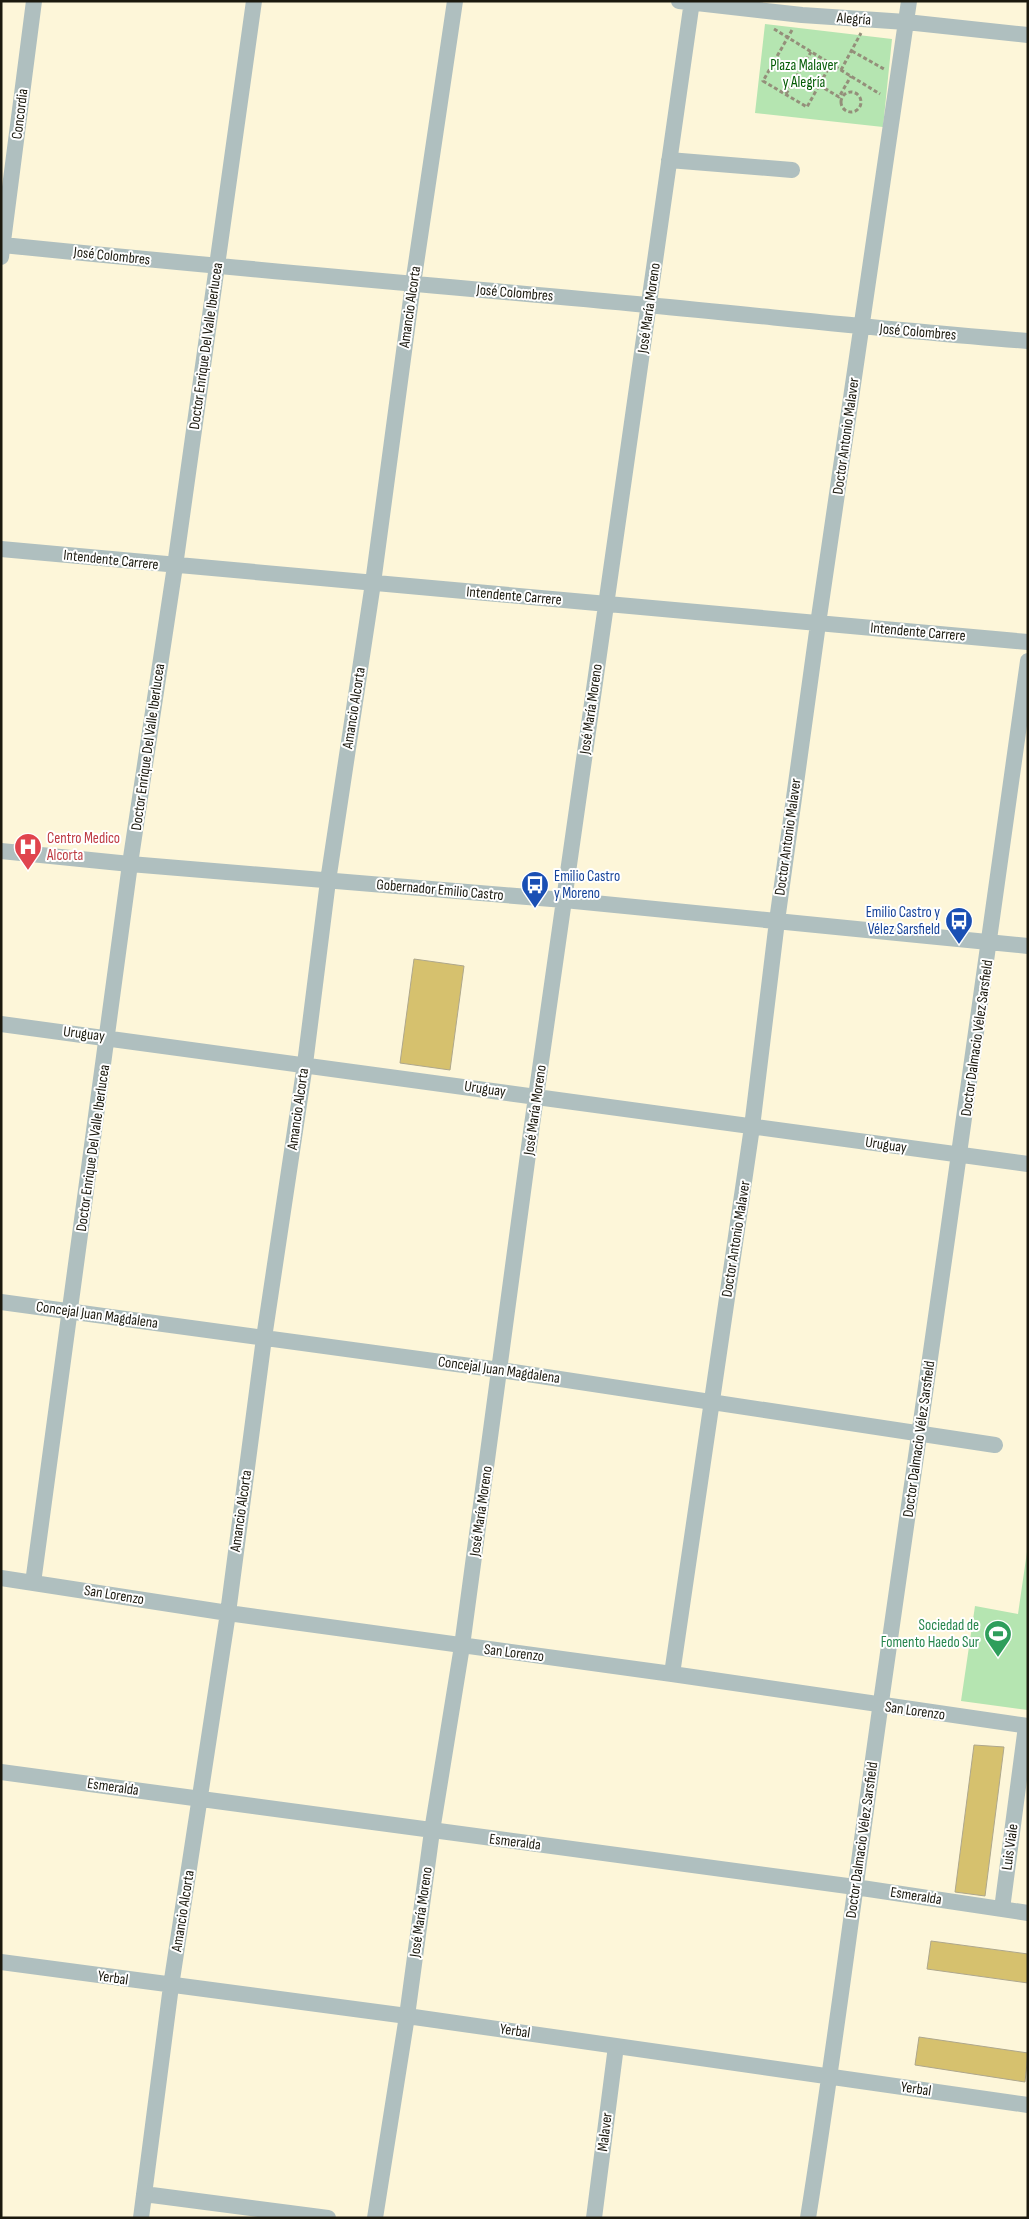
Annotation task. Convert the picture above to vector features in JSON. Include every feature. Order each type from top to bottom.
[{"type":"street","name":"Concordia","points":[[2,251],[34,1]]},
{"type":"street","name":"Doctor Enrique Del Valle Iberlucea","points":[[33,1582],[130,864],[175,566],[254,1]]},
{"type":"street","name":"Amancio Alcorta","points":[[141,2218],[171,1986],[228,1613],[264,1338],[304,1064],[328,881],[373,583],[413,284],[455,1]]},
{"type":"street","name":"Doctor Antonio Malaver","points":[[672,1674],[752,1127],[777,921],[818,624],[909,1]]},
{"type":"street","name":"Alegría","points":[[688,2],[802,15],[867,21],[906,22],[1028,35]]},
{"type":"street","name":"José María Moreno","points":[[375,2218],[407,2016],[432,1831],[462,1646],[536,1096],[670,160],[688,2]]},
{"type":"street","points":[[670,160],[792,170]]},
{"type":"street","name":"José Colombres","points":[[2,251],[413,284],[1028,341]]},
{"type":"street","name":"Intendente Carrere","points":[[1,549],[1028,642]]},
{"type":"street","name":"Doctor Dalmacio Vélez Sarsfield","points":[[808,2218],[831,2078],[880,1706],[990,943],[1028,660]]},
{"type":"street","name":"Gobernador Emilio Castro","points":[[1,851],[130,864],[564,900],[1028,946]]},
{"type":"street","name":"Uruguay","points":[[1,1024],[1028,1164]]},
{"type":"street","name":"Concejal Juan Magdalena","points":[[1,1302],[500,1370],[995,1445]]},
{"type":"street","name":"San Lorenzo","points":[[1,1578],[228,1613],[672,1674],[880,1706],[1027,1726]]},
{"type":"street","name":"Luis Viale","points":[[1002,1909],[1027,1726]]},
{"type":"street","name":"Esmeralda","points":[[1,1772],[855,1887],[1028,1913]]},
{"type":"street","name":"Yerbal","points":[[1,1962],[407,2016],[1028,2105]]},
{"type":"street","name":"Malaver","points":[[594,2218],[616,2046]]},
{"type":"street","points":[[144,2194],[328,2218]]},
{"type":"path","points":[[751,10],[761,21],[895,103]]},
{"type":"path","points":[[802,15],[763,81],[807,106],[831,64]]},
{"type":"path","points":[[841,70],[867,21]]},
{"type":"path","points":[[786,94],[811,51]]},
{"type":"path","points":[[852,51],[899,78]]},
{"type":"path","points":[[841,97],[848,93],[854,93],[860,100],[860,106],[855,111],[846,110],[842,106],[841,97],[851,76]]},
{"type":"path","points":[[819,85],[841,97]]},
{"type":"green space","name":"Plaza Malaver y Alegría","points":[[765,24],[892,39],[883,127],[755,113]]},
{"type":"green space","name":"Sociedad de Fomento Haedo Sur","points":[[1028,1545],[1028,1710],[961,1701],[975,1606],[1018,1614]]},
{"type":"building","points":[[414,959],[464,966],[450,1070],[400,1063]]},
{"type":"building","points":[[974,1745],[1004,1747],[985,1896],[955,1892]]},
{"type":"building","points":[[931,1941],[1028,1954],[1028,1983],[927,1969]]},
{"type":"building","points":[[919,2037],[1028,2053],[1025,2082],[915,2065]]},
{"type":"place","name":"Centro Medico Alcorta","points":[[28,871]]},
{"type":"place","name":"Emilio Castro y Moreno","points":[[535,909]]},
{"type":"place","name":"Emilio Castro y Vélez Sarsfield","points":[[959,945]]},
{"type":"place","name":"Sociedad de Fomento Haedo Sur","points":[[998,1658]]}]
